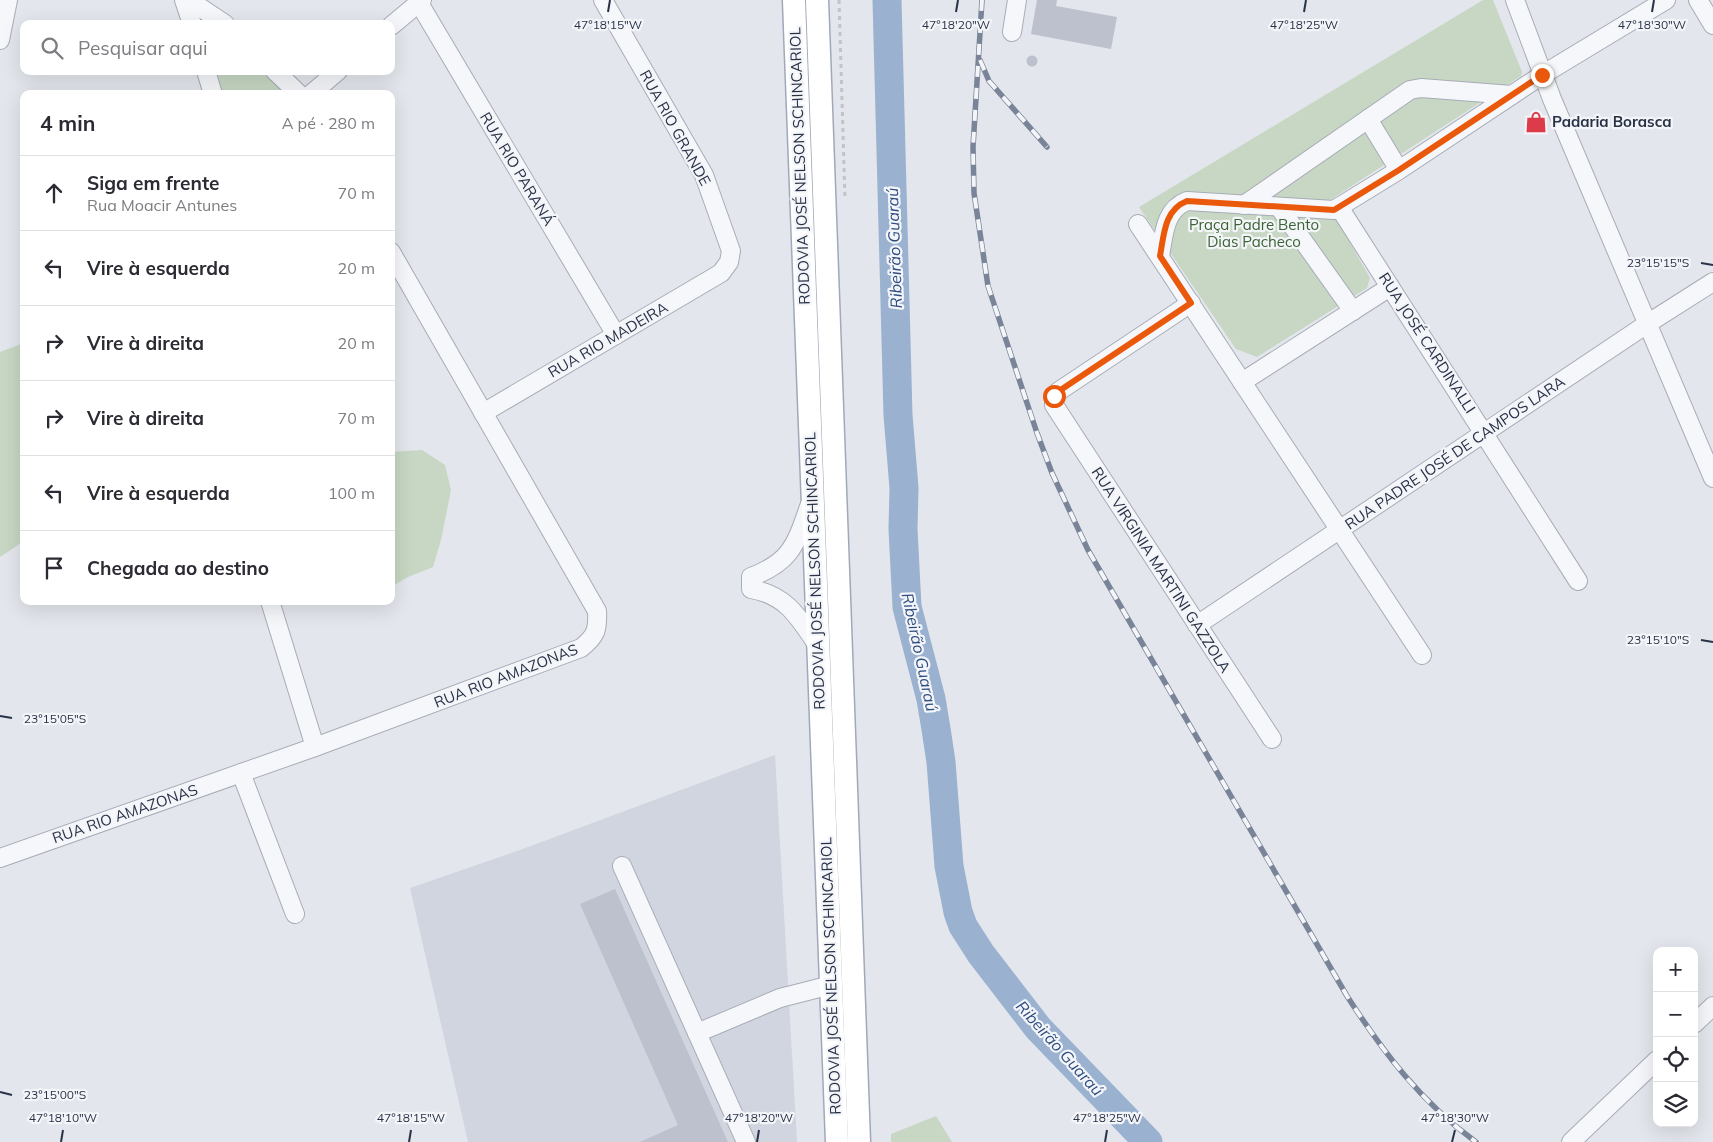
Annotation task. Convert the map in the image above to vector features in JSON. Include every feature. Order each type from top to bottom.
[{"type":"main road","name":"RODOVIA JOSÉ NELSON SCHINCARIOL","points":[[794,0],[837,1142]]},
{"type":"main road","name":"RODOVIA JOSÉ NELSON SCHINCARIOL","points":[[817,0],[859,1142]]},
{"type":"street","points":[[0,40],[8,0]]},
{"type":"street","points":[[184,0],[191,20]]},
{"type":"street","points":[[189,0],[219,20]]},
{"type":"street","name":"RUA RIO GRANDE","points":[[603,0],[704,175],[731,251],[729,262]]},
{"type":"street","points":[[1012,32],[1017,0]]},
{"type":"street","points":[[1515,0],[1542,75],[1713,478]]},
{"type":"street","points":[[1160,256],[1170,214],[1178,205],[1187,201],[1334,210],[1399,170],[1542,75],[1666,0]]},
{"type":"street","points":[[1698,0],[1713,25]]},
{"type":"street","points":[[395,23],[421,1]]},
{"type":"street","name":"RUA RIO PARANÁ","points":[[421,1],[616,335]]},
{"type":"street","points":[[207,75],[211,90]]},
{"type":"street","points":[[279,75],[294,90]]},
{"type":"street","points":[[316,90],[333,75]]},
{"type":"street","points":[[1244,205],[1410,90],[1421,88],[1512,94]]},
{"type":"street","points":[[1368,120],[1399,170]]},
{"type":"street","points":[[1278,207],[1353,311]]},
{"type":"street","name":"RUA JOSÉ CARDINALLI","points":[[1339,207],[1578,581]]},
{"type":"street","points":[[1138,224],[1422,655]]},
{"type":"street","name":"RUA RIO AMAZONAS","points":[[0,858],[315,747],[581,648],[593,638],[598,624],[597,610],[395,259]]},
{"type":"street","name":"RUA RIO MADEIRA","points":[[483,413],[721,274],[729,262]]},
{"type":"street","name":"RUA PADRE JOSÉ DE CAMPOS LARA","points":[[1197,625],[1647,324],[1713,282]]},
{"type":"street","points":[[1242,382],[1390,287]]},
{"type":"street","name":"RUA VIRGINIA MARTINI GAZZOLA","points":[[1191,303],[1059,391],[1053,399],[1056,408],[1272,739]]},
{"type":"street","points":[[812,499],[791,551],[778,564],[750,577],[751,589],[769,594],[785,603],[798,616],[818,646]]},
{"type":"street","points":[[271,605],[315,747]]},
{"type":"street","points":[[241,773],[295,914]]},
{"type":"street","points":[[622,866],[746,1142]]},
{"type":"street","points":[[697,1033],[780,998],[831,985]]},
{"type":"street","points":[[1698,1020],[1713,1006]]},
{"type":"street","points":[[1571,1142],[1653,1064]]},
{"type":"shaded area","points":[[775,755],[797,1142],[468,1142],[410,888],[520,850]]},
{"type":"green space","name":"Praça Padre Bento Dias Pacheco","points":[[1483,0],[1493,0],[1522,72],[1521,76],[1327,202],[1370,278],[1367,288],[1257,357],[1236,349],[1139,207]]},
{"type":"green space","points":[[218,75],[266,75],[281,90],[222,90]]},
{"type":"green space","points":[[20,344],[20,544],[0,557],[0,352]]},
{"type":"green space","points":[[422,450],[445,465],[451,490],[441,540],[433,567],[395,585],[395,452]]},
{"type":"green space","points":[[936,1116],[952,1142],[891,1142],[891,1134]]},
{"type":"building","points":[[1037,0],[1057,0],[1056,6],[1117,17],[1111,49],[1031,34]]},
{"type":"building","points":[[1030,56],[1034,56],[1037,61],[1036,65],[1030,66],[1027,63],[1027,59]]},
{"type":"building","points":[[615,889],[728,1142],[640,1142],[678,1125],[580,904]]},
{"type":"waterway","name":"Ribeirão Guaraú","points":[[887,0],[898,415],[904,488],[903,529],[907,607],[931,699],[941,762],[949,866],[958,912],[963,926],[981,954],[1038,1028],[1148,1142]]},
{"type":"railway","points":[[982,0],[973,147],[974,193],[988,286],[1052,473],[1088,550],[1347,996],[1404,1075],[1456,1127],[1476,1142]]},
{"type":"railway","points":[[980,60],[989,81],[1047,147]]},
{"type":"place","name":"Padaria Borasca","points":[[1536,122]]},
{"type":"route","points":[[1054,396],[1191,303],[1160,256],[1167,222],[1170,214],[1178,205],[1187,201],[1334,210],[1399,170],[1542,75]]}]
